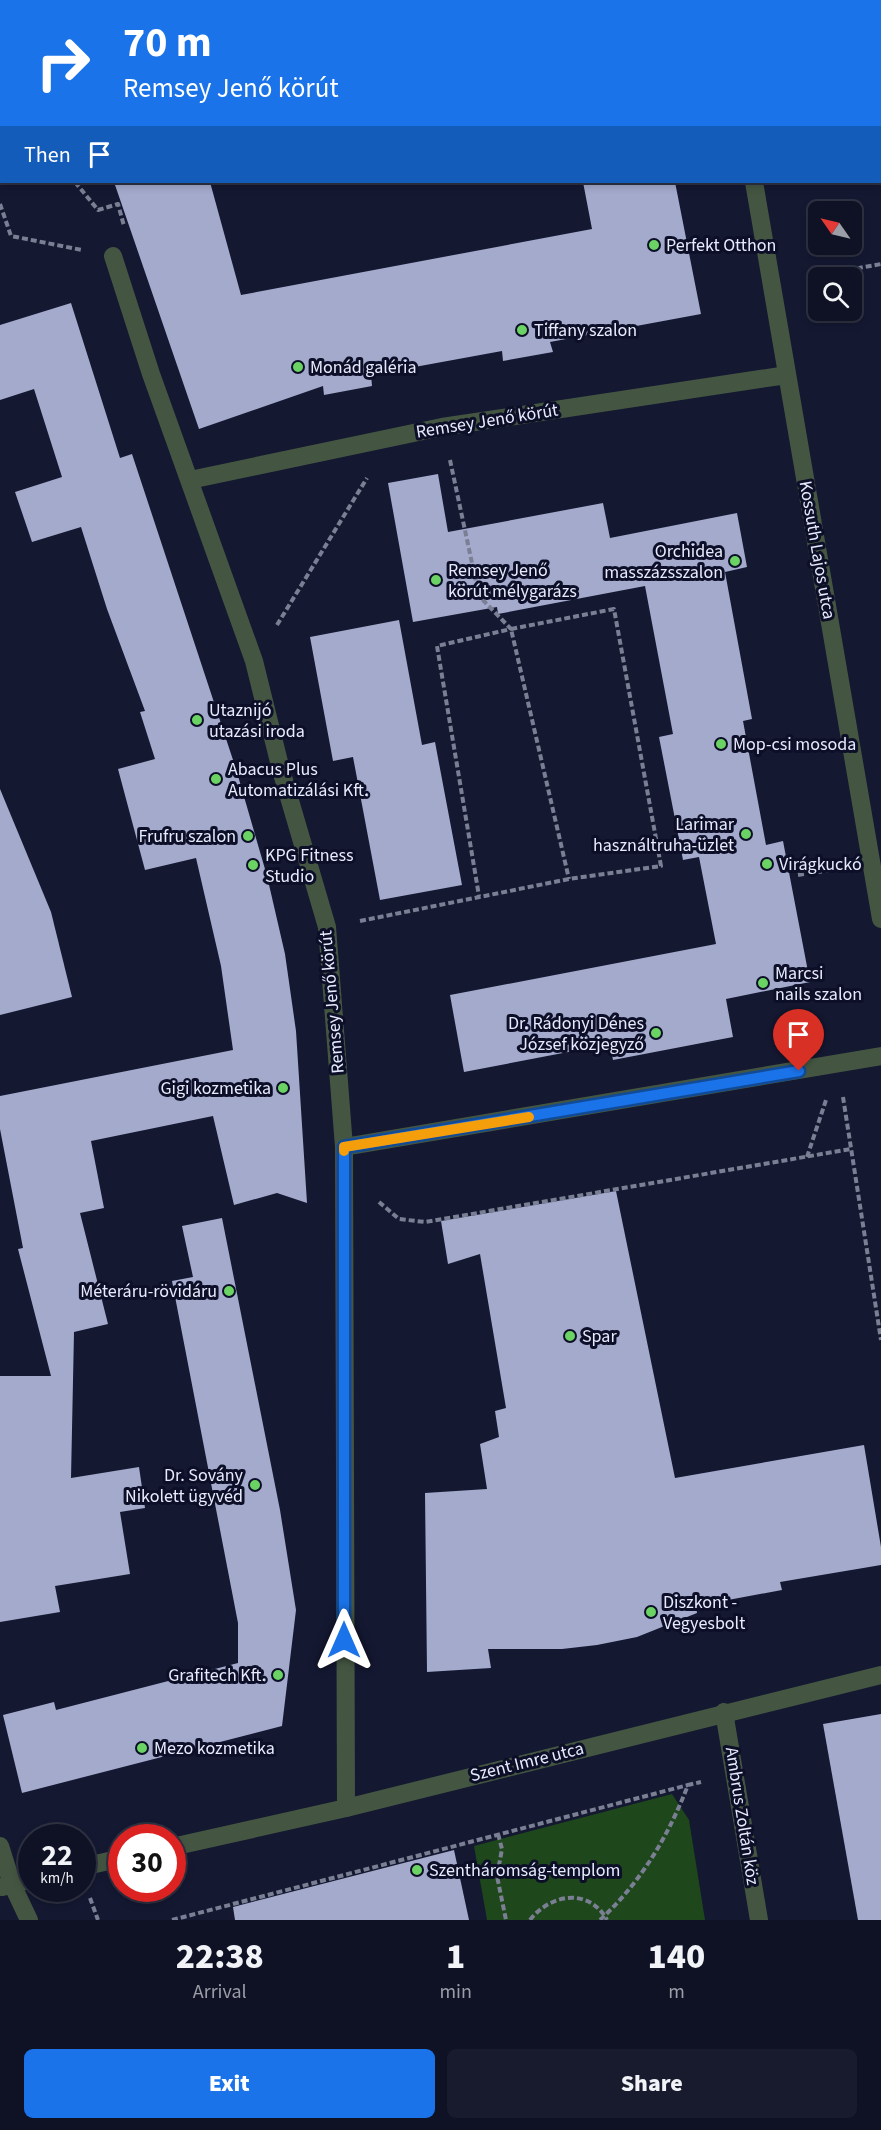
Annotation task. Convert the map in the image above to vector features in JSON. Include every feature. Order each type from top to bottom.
[{"type":"street","name":"Kossuth Lajos utca","points":[[754,183],[881,919]]},
{"type":"street","name":"Remsey Jenő körút","points":[[112,256],[254,661],[281,770],[327,927],[344,1147],[346,1808]]},
{"type":"street","name":"Remsey Jenő körút","points":[[190,480],[442,427],[787,375]]},
{"type":"street","points":[[344,1147],[881,1056]]},
{"type":"street","name":"Szent Imre utca","points":[[186,1844],[346,1808],[724,1712],[881,1675]]},
{"type":"street","name":"Ambrus Zoltán köz","points":[[724,1712],[759,1920]]},
{"type":"street","points":[[0,1846],[6,1886],[28,1920]]},
{"type":"path","points":[[76,183],[98,210],[118,204],[127,237]]},
{"type":"path","points":[[0,204],[11,236],[112,256]]},
{"type":"path","points":[[862,267],[881,264]]},
{"type":"path","points":[[442,427],[479,596],[511,629],[569,879]]},
{"type":"path","points":[[254,661],[393,436]]},
{"type":"path","points":[[327,927],[569,879],[661,866],[614,609],[437,646],[479,896]]},
{"type":"path","points":[[807,1157],[838,1064]]},
{"type":"path","points":[[848,1128],[881,1340]]},
{"type":"path","points":[[376,1198],[391,1215],[399,1220],[425,1222],[851,1149]]},
{"type":"path","points":[[172,1920],[702,1782]]},
{"type":"path","points":[[600,1920],[606,1918],[630,1891],[656,1853],[688,1785]]},
{"type":"path","points":[[498,1834],[502,1849],[497,1876],[506,1920]]},
{"type":"path","points":[[530,1920],[548,1902],[573,1897],[596,1906],[606,1918]]},
{"type":"green space","points":[[672,1794],[689,1820],[705,1920],[487,1920],[474,1846]]},
{"type":"building","points":[[114,183],[210,183],[241,295],[592,229],[583,183],[675,183],[701,314],[550,342],[553,352],[503,361],[502,351],[371,375],[372,386],[324,395],[323,386],[199,429]]},
{"type":"building","points":[[71,303],[120,458],[132,454],[236,769],[267,876],[285,954],[296,1031],[307,1203],[277,1193],[234,1205],[213,1116],[91,1141],[104,1208],[80,1213],[108,1324],[74,1332],[71,1478],[139,1467],[145,1508],[120,1512],[130,1574],[55,1586],[60,1612],[0,1622],[0,1376],[51,1376],[18,1249],[23,1248],[0,1129],[0,1096],[233,1050],[221,966],[196,858],[145,870],[118,769],[155,759],[140,712],[145,711],[107,609],[81,527],[32,542],[15,492],[62,477],[34,389],[0,400],[0,325]]},
{"type":"building","points":[[438,474],[448,532],[603,503],[610,538],[737,513],[747,567],[725,572],[752,719],[743,721],[766,845],[783,841],[810,982],[726,999],[733,1037],[613,1060],[610,1044],[464,1072],[450,995],[716,944],[699,857],[683,860],[659,737],[673,734],[645,586],[498,614],[497,607],[413,622],[388,483]]},
{"type":"building","points":[[399,620],[422,745],[435,742],[462,885],[380,900],[353,757],[333,761],[310,637]]},
{"type":"building","points":[[0,789],[51,912],[72,997],[0,1015]]},
{"type":"building","points":[[616,1191],[675,1478],[864,1445],[881,1547],[881,1565],[780,1582],[782,1590],[696,1606],[697,1613],[637,1637],[562,1649],[488,1649],[491,1668],[427,1672],[425,1493],[487,1489],[480,1444],[499,1437],[495,1411],[506,1408],[480,1254],[448,1264],[441,1221]]},
{"type":"building","points":[[222,1218],[280,1510],[296,1610],[282,1726],[22,1793],[3,1715],[54,1702],[56,1710],[238,1663],[238,1623],[172,1281],[193,1277],[182,1226]]},
{"type":"building","points":[[881,1714],[881,1920],[858,1920],[823,1724]]},
{"type":"building","name":"Szentháromság-templom","points":[[454,1850],[469,1920],[235,1920],[233,1907]]},
{"type":"slow traffic","points":[[344,1151],[344,1147],[529,1117]]},
{"type":"place","name":"Perfekt Otthon","points":[[654,245]]},
{"type":"place","name":"Tiffany szalon","points":[[522,330]]},
{"type":"place","name":"Monád galéria","points":[[298,367]]},
{"type":"place","name":"Orchidea masszázsszalon","points":[[735,561]]},
{"type":"place","name":"Remsey Jenő körút mélygarázs","points":[[436,580]]},
{"type":"place","name":"Utaznijó utazási iroda","points":[[197,720]]},
{"type":"place","name":"Mop-csi mosoda","points":[[721,744]]},
{"type":"place","name":"Abacus Plus Automatizálási Kft.","points":[[216,779]]},
{"type":"place","name":"Larimar használtruha-üzlet","points":[[746,834]]},
{"type":"place","name":"Frufru szalon","points":[[248,836]]},
{"type":"place","name":"Virágkuckó","points":[[767,864]]},
{"type":"place","name":"KPG Fitness Studio","points":[[253,865]]},
{"type":"place","name":"Marcsi nails szalon","points":[[763,983]]},
{"type":"place","name":"Dr. Rádonyi Dénes József közjegyző","points":[[656,1033]]},
{"type":"place","name":"Gigi kozmetika","points":[[283,1088]]},
{"type":"place","name":"Méteráru-rövidáru","points":[[229,1291]]},
{"type":"place","name":"Spar","points":[[570,1336]]},
{"type":"place","name":"Dr. Sovány Nikolett ügyvéd","points":[[255,1485]]},
{"type":"place","name":"Diszkont - Vegyesbolt","points":[[651,1612]]},
{"type":"place","name":"Grafitech Kft.","points":[[278,1675]]},
{"type":"place","name":"Mezo kozmetika","points":[[142,1748]]},
{"type":"place","name":"Szentháromság-templom","points":[[417,1870]]},
{"type":"route","points":[[344,1640],[344,1147],[799,1071]]}]
